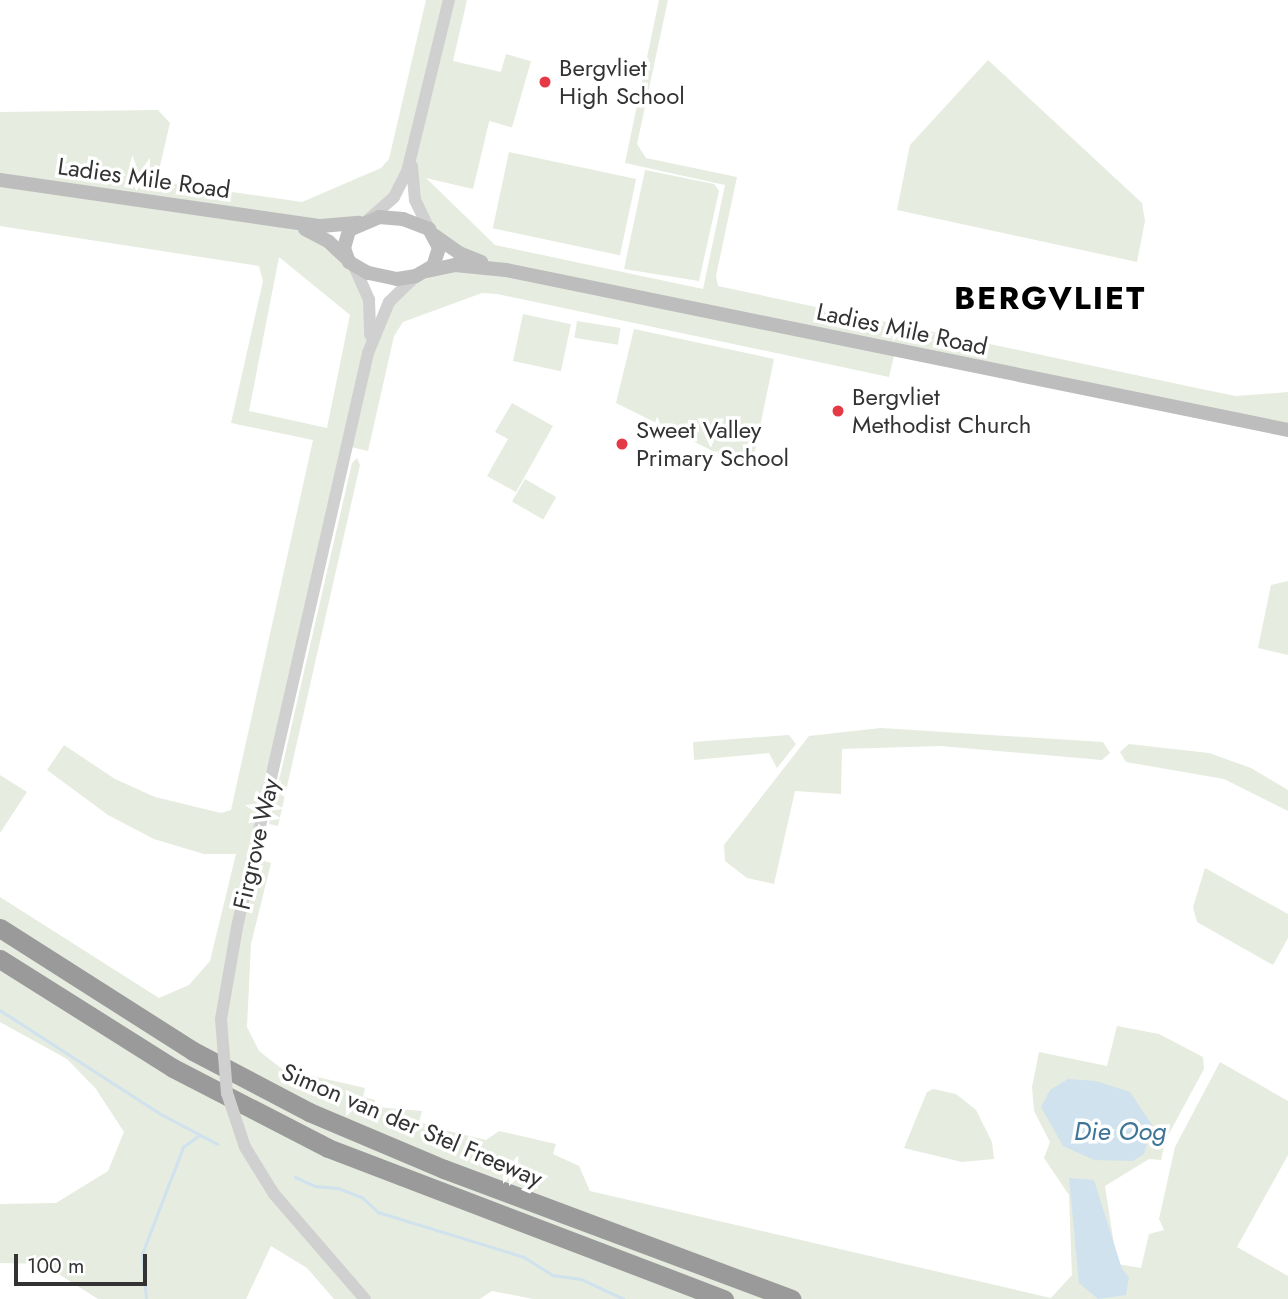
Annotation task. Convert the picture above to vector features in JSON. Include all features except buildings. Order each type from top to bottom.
[{"type":"highway","name":"Simon van der Stel Freeway","points":[[0,928],[193,1051],[309,1112],[443,1169],[792,1299]]},
{"type":"highway","name":"Simon van der Stel Freeway","points":[[0,959],[173,1068],[328,1148],[724,1299]]},
{"type":"main road","name":"Ladies Mile Road","points":[[0,180],[331,227],[364,221]]},
{"type":"main road","points":[[403,219],[432,233],[439,254],[422,273],[384,277],[352,264],[344,241],[364,221],[403,219]]},
{"type":"main road","name":"Ladies Mile Road","points":[[281,220],[322,237],[352,264]]},
{"type":"main road","name":"Ladies Mile Road","points":[[432,233],[459,254],[506,270]]},
{"type":"main road","name":"Ladies Mile Road","points":[[422,273],[460,265],[506,270],[1288,430]]},
{"type":"street","points":[[364,221],[397,193],[413,155],[449,0]]},
{"type":"street","points":[[413,155],[414,194],[432,233]]},
{"type":"street","name":"Firgrove Way","points":[[352,264],[370,304],[368,353]]},
{"type":"street","name":"Firgrove Way","points":[[365,1299],[274,1194],[245,1147],[227,1093],[221,1019],[230,960],[368,353],[389,302],[422,273]]},
{"type":"shaded area","points":[[426,0],[467,0],[453,61],[501,72],[473,189],[426,178],[495,245],[703,289],[725,185],[625,163],[659,0],[668,0],[637,144],[646,158],[737,177],[716,276],[718,286],[1236,396],[1288,392],[1288,430],[895,352],[889,377],[497,294],[482,293],[403,322],[394,336],[368,451],[347,446],[254,858],[271,863],[251,944],[247,1027],[259,1051],[282,1069],[365,1088],[363,1097],[375,1100],[375,1107],[422,1111],[419,1122],[440,1129],[486,1140],[499,1131],[556,1144],[553,1154],[579,1166],[590,1191],[1051,1298],[1072,1275],[1069,1195],[1044,1158],[1050,1142],[1034,1111],[1032,1087],[1039,1052],[1107,1066],[1117,1026],[1159,1034],[1203,1057],[1204,1069],[1165,1141],[1161,1160],[1149,1159],[1105,1186],[1117,1264],[1141,1268],[1149,1234],[1164,1230],[1159,1219],[1175,1147],[1220,1062],[1288,1101],[1288,1155],[1237,1247],[1288,1276],[1288,1299],[533,1299],[492,1291],[480,1299],[334,1299],[307,1268],[271,1246],[246,1299],[98,1299],[43,1264],[0,1263],[0,1204],[56,1203],[108,1171],[124,1132],[96,1089],[67,1059],[0,1022],[0,897],[159,998],[189,985],[210,961],[236,854],[204,854],[154,839],[108,815],[47,770],[64,745],[115,779],[155,797],[221,813],[231,810],[313,440],[231,423],[263,281],[259,266],[0,226],[0,112],[158,110],[170,123],[159,170],[163,182],[302,202],[381,168],[389,159]],"holes":[[[405,179],[448,247],[466,265],[410,279],[373,334],[354,266],[286,221],[369,219]],[[279,257],[350,315],[327,428],[249,411]]]},
{"type":"shaded area","points":[[506,54],[531,61],[512,127],[487,120]]},
{"type":"shaded area","points":[[988,60],[1142,203],[1145,221],[1137,262],[897,210],[910,145]]},
{"type":"shaded area","points":[[509,152],[636,179],[620,255],[493,228]]},
{"type":"shaded area","points":[[645,170],[714,184],[719,191],[699,281],[624,269]]},
{"type":"shaded area","points":[[523,314],[571,324],[561,371],[513,361]]},
{"type":"shaded area","points":[[577,321],[620,328],[618,345],[574,338]]},
{"type":"shaded area","points":[[634,329],[774,359],[751,470],[616,403]]},
{"type":"shaded area","points":[[512,403],[553,426],[516,492],[487,476],[508,439],[495,432]]},
{"type":"shaded area","points":[[357,458],[360,465],[278,826],[269,824],[352,463]]},
{"type":"shaded area","points":[[525,479],[556,497],[543,520],[512,502]]},
{"type":"shaded area","points":[[1288,581],[1288,655],[1258,648],[1271,585]]},
{"type":"shaded area","points":[[881,728],[1103,742],[1110,753],[1102,760],[940,746],[842,749],[841,794],[795,791],[774,884],[747,878],[725,861],[724,845],[809,736]]},
{"type":"shaded area","points":[[789,735],[796,744],[777,768],[769,753],[694,760],[693,742]]},
{"type":"shaded area","points":[[1129,744],[1209,753],[1251,768],[1288,790],[1288,811],[1224,779],[1126,762],[1120,752]]},
{"type":"shaded area","points":[[0,775],[27,792],[0,833]]},
{"type":"shaded area","points":[[1205,868],[1288,914],[1288,938],[1273,965],[1197,922],[1193,907]]},
{"type":"shaded area","points":[[933,1089],[956,1094],[976,1110],[992,1142],[994,1159],[962,1162],[904,1148],[927,1092]]},
{"type":"water","name":"Die Oog","points":[[1068,1079],[1096,1081],[1130,1092],[1152,1125],[1144,1154],[1133,1161],[1094,1160],[1063,1146],[1041,1107],[1050,1090]]},
{"type":"water","points":[[1069,1178],[1094,1180],[1122,1269],[1129,1277],[1126,1295],[1098,1299],[1079,1283]]},
{"type":"waterway","points":[[0,1010],[161,1114],[218,1144]]},
{"type":"waterway","points":[[146,1299],[142,1254],[183,1147],[198,1136]]},
{"type":"waterway","points":[[295,1177],[315,1186],[338,1188],[362,1197],[378,1212],[524,1257],[553,1275],[581,1279],[624,1299]]},
{"type":"place","name":"Bergvliet High School","points":[[545,82]]},
{"type":"place","name":"Bergvliet Methodist Church","points":[[838,411]]},
{"type":"place","name":"Sweet Valley Primary School","points":[[622,444]]},
{"type":"district","name":"BERGVLIET","points":[[1050,298]]}]
